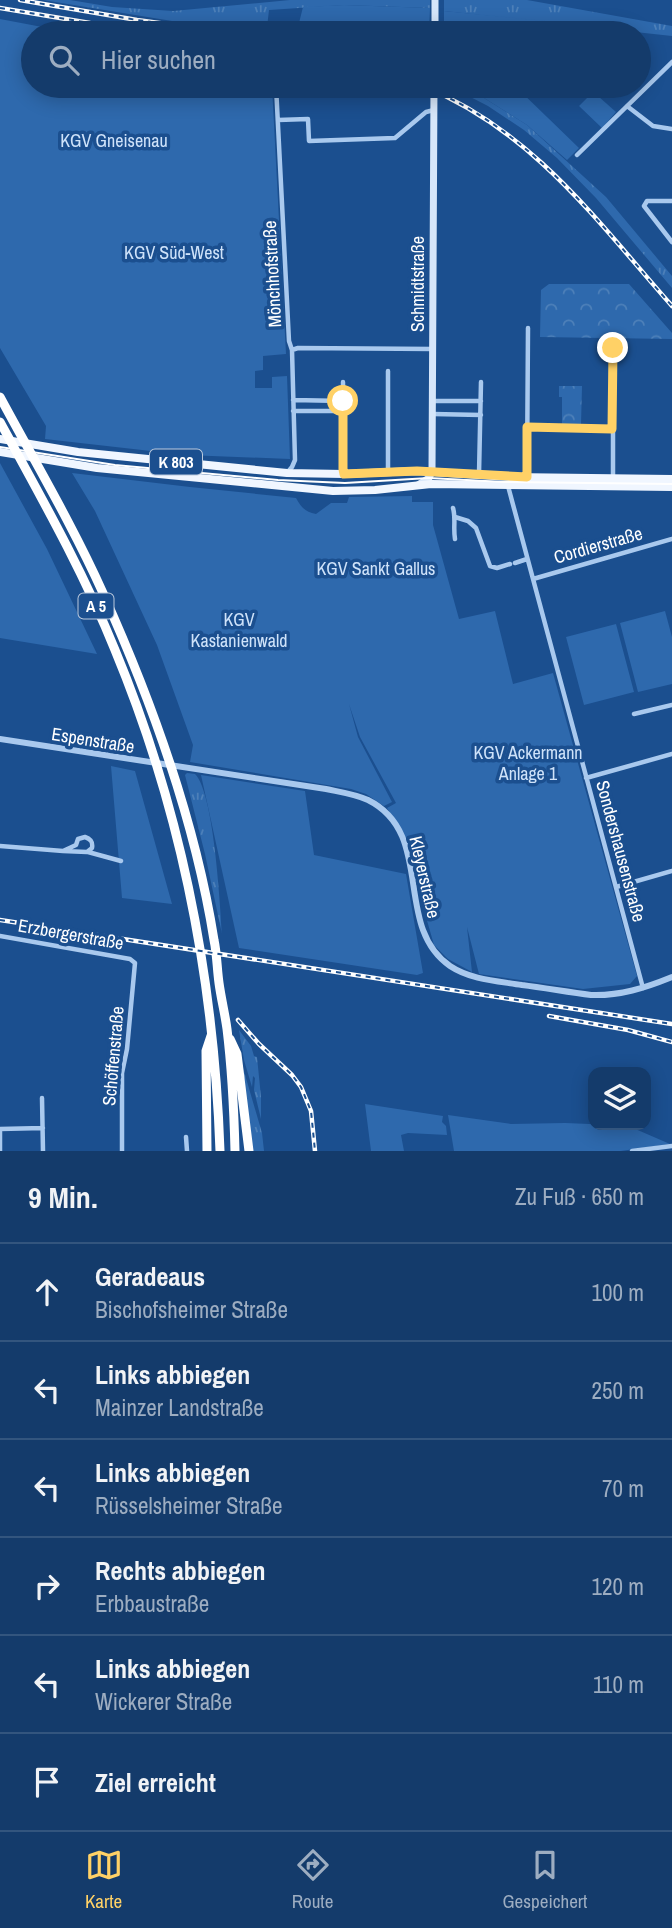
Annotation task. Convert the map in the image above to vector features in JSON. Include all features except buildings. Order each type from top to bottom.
[{"type":"highway","name":"A 5","points":[[0,397],[102,590],[143,686],[175,774],[198,860],[215,942],[227,1031],[235,1151]]},
{"type":"highway","name":"A 5","points":[[2,431],[24,467],[94,603],[115,649],[159,774],[183,860],[199,940],[217,1090],[220,1151]]},
{"type":"highway","points":[[227,1031],[237,1054],[248,1151]]},
{"type":"highway","points":[[207,1151],[206,1051],[211,1034]]},
{"type":"main road","points":[[435,0],[435,21]]},
{"type":"main road","name":"Schmidtstraße","points":[[432,472],[434,98]]},
{"type":"main road","name":"K 803","points":[[2,431],[97,454],[305,474]]},
{"type":"main road","name":"K 803","points":[[0,452],[97,468],[296,488],[348,491],[417,485]]},
{"type":"main road","points":[[432,457],[441,469],[452,473]]},
{"type":"main road","points":[[417,485],[429,478],[432,472]]},
{"type":"main road","points":[[432,472],[438,481],[448,484]]},
{"type":"main road","points":[[305,474],[432,472],[527,477],[672,479]]},
{"type":"main road","points":[[417,485],[672,487]]},
{"type":"street","points":[[651,83],[672,62]]},
{"type":"street","name":"Mönchhofstraße","points":[[277,98],[289,338],[292,350],[295,460]]},
{"type":"street","points":[[577,155],[635,98]]},
{"type":"street","points":[[627,106],[653,126],[672,129]]},
{"type":"street","points":[[278,120],[308,119],[309,141],[395,138],[426,112],[434,110]]},
{"type":"street","points":[[672,201],[647,201],[644,206],[672,242]]},
{"type":"street","points":[[527,477],[528,328]]},
{"type":"street","points":[[613,348],[613,478]]},
{"type":"street","points":[[292,350],[433,349]]},
{"type":"street","points":[[388,371],[388,473]]},
{"type":"street","points":[[343,382],[344,474]]},
{"type":"street","points":[[479,475],[481,382]]},
{"type":"street","points":[[293,400],[343,401]]},
{"type":"street","points":[[432,401],[481,401]]},
{"type":"street","points":[[293,411],[343,411]]},
{"type":"street","points":[[433,414],[481,415]]},
{"type":"street","points":[[527,427],[612,429]]},
{"type":"street","points":[[287,473],[295,460]]},
{"type":"street","points":[[295,460],[305,474]]},
{"type":"street","name":"Sondershausenstraße","points":[[508,485],[643,988]]},
{"type":"street","points":[[453,508],[455,538]]},
{"type":"street","points":[[455,517],[468,521],[476,528],[492,568],[527,559]]},
{"type":"street","name":"Cordierstraße","points":[[533,579],[672,539]]},
{"type":"street","points":[[634,713],[672,705]]},
{"type":"street","name":"Espenstraße","points":[[0,739],[183,767]]},
{"type":"street","points":[[586,778],[672,754]]},
{"type":"street","name":"Kleyerstraße","points":[[183,767],[348,793],[381,808],[397,826],[406,847],[425,939],[442,960],[457,970],[481,978],[591,995],[609,995],[643,988],[672,977]]},
{"type":"street","points":[[76,845],[78,839],[85,836],[90,839],[92,848],[85,852]]},
{"type":"street","points":[[63,850],[76,845]]},
{"type":"street","points":[[76,845],[85,852]]},
{"type":"street","points":[[0,846],[85,852],[121,861]]},
{"type":"street","points":[[616,887],[672,871]]},
{"type":"street","name":"Erzbergerstraße","points":[[0,936],[130,959],[135,963]]},
{"type":"street","name":"Schöffenstraße","points":[[122,1151],[122,1073],[127,1049],[135,963]]},
{"type":"street","points":[[42,1098],[43,1151]]},
{"type":"street","points":[[0,1151],[0,1129],[43,1128]]},
{"type":"street","points":[[186,1137],[187,1151]]},
{"type":"street","points":[[632,1151],[672,1146]]},
{"type":"green space","points":[[43,0],[70,0],[112,7],[173,11],[290,0],[430,0],[430,8],[344,5],[269,10],[268,21],[172,21]]},
{"type":"green space","points":[[444,0],[527,0],[644,21],[535,21],[444,11]]},
{"type":"green space","points":[[344,5],[430,8],[429,21],[300,21],[303,7]]},
{"type":"green space","points":[[444,11],[545,21],[444,21]]},
{"type":"green space","points":[[0,19],[21,23],[21,98],[273,98],[286,354],[263,356],[263,370],[255,371],[255,388],[272,388],[272,377],[287,376],[290,459],[186,455],[45,439],[46,426],[0,348]]},
{"type":"green space","points":[[651,22],[672,26],[672,36],[651,34]]},
{"type":"green space","points":[[472,98],[484,98],[527,125],[606,197],[672,276],[672,288],[596,198],[557,158],[524,130]]},
{"type":"green space","points":[[484,98],[527,98],[579,148],[567,160],[527,125]]},
{"type":"green space","points":[[587,98],[600,98],[616,112],[602,128],[579,106]]},
{"type":"green space","points":[[549,284],[629,284],[672,333],[672,339],[540,337],[541,290]]},
{"type":"green space","points":[[559,386],[582,386],[581,424],[562,424],[562,397],[559,397]]},
{"type":"green space","points":[[0,463],[47,549],[97,654],[0,638]]},
{"type":"green space","points":[[72,473],[296,498],[304,509],[316,514],[331,503],[347,503],[349,497],[412,496],[412,502],[433,502],[433,525],[459,619],[495,611],[513,684],[553,673],[637,976],[630,984],[583,989],[479,974],[467,927],[472,972],[448,959],[434,945],[409,843],[387,808],[396,803],[360,737],[349,704],[358,737],[392,802],[384,806],[366,794],[351,789],[190,762],[193,745],[157,645],[95,511]]},
{"type":"green space","points":[[665,611],[672,637],[672,684],[638,692],[620,623]]},
{"type":"green space","points":[[616,624],[634,692],[584,705],[566,637]]},
{"type":"green space","points":[[111,766],[135,771],[172,904],[122,898]]},
{"type":"green space","points":[[195,774],[202,785],[207,803],[215,850],[222,934],[185,775]]},
{"type":"green space","points":[[201,775],[305,791],[314,855],[406,874],[423,973],[417,975],[239,948]]},
{"type":"green space","points":[[239,1030],[257,1057],[261,1119],[254,1090],[255,1078],[253,1076],[252,1087]]},
{"type":"green space","points":[[241,1061],[262,1133],[264,1151],[253,1151]]},
{"type":"green space","points":[[365,1104],[443,1116],[442,1122],[446,1126],[447,1135],[408,1133],[401,1135],[404,1151],[371,1151]]},
{"type":"green space","points":[[448,1115],[511,1124],[588,1124],[588,1130],[638,1130],[670,1144],[621,1151],[454,1151]]},
{"type":"tram line","points":[[0,447],[115,465],[278,480],[345,483],[429,478],[504,482],[672,484]]},
{"type":"railway","points":[[20,0],[144,21]]},
{"type":"railway","points":[[0,8],[78,21]]},
{"type":"railway","points":[[448,98],[498,127],[530,153],[589,210],[672,306]]},
{"type":"railway","points":[[0,920],[672,1024]]},
{"type":"railway","points":[[549,1016],[628,1030],[672,1042]]},
{"type":"railway","points":[[238,1020],[301,1087],[311,1111],[315,1151]]},
{"type":"route","points":[[343,401],[344,474],[417,471],[527,477],[527,427],[612,429],[613,348]]},
{"type":"park label","name":"KGV Gneisenau","points":[[114,140]]},
{"type":"park label","name":"KGV Süd-West","points":[[174,252]]},
{"type":"park label","name":"KGV Sankt Gallus","points":[[376,568]]},
{"type":"park label","name":"KGV Kastanienwald","points":[[239,629]]},
{"type":"park label","name":"KGV Ackermann Anlage 1","points":[[528,762]]}]
